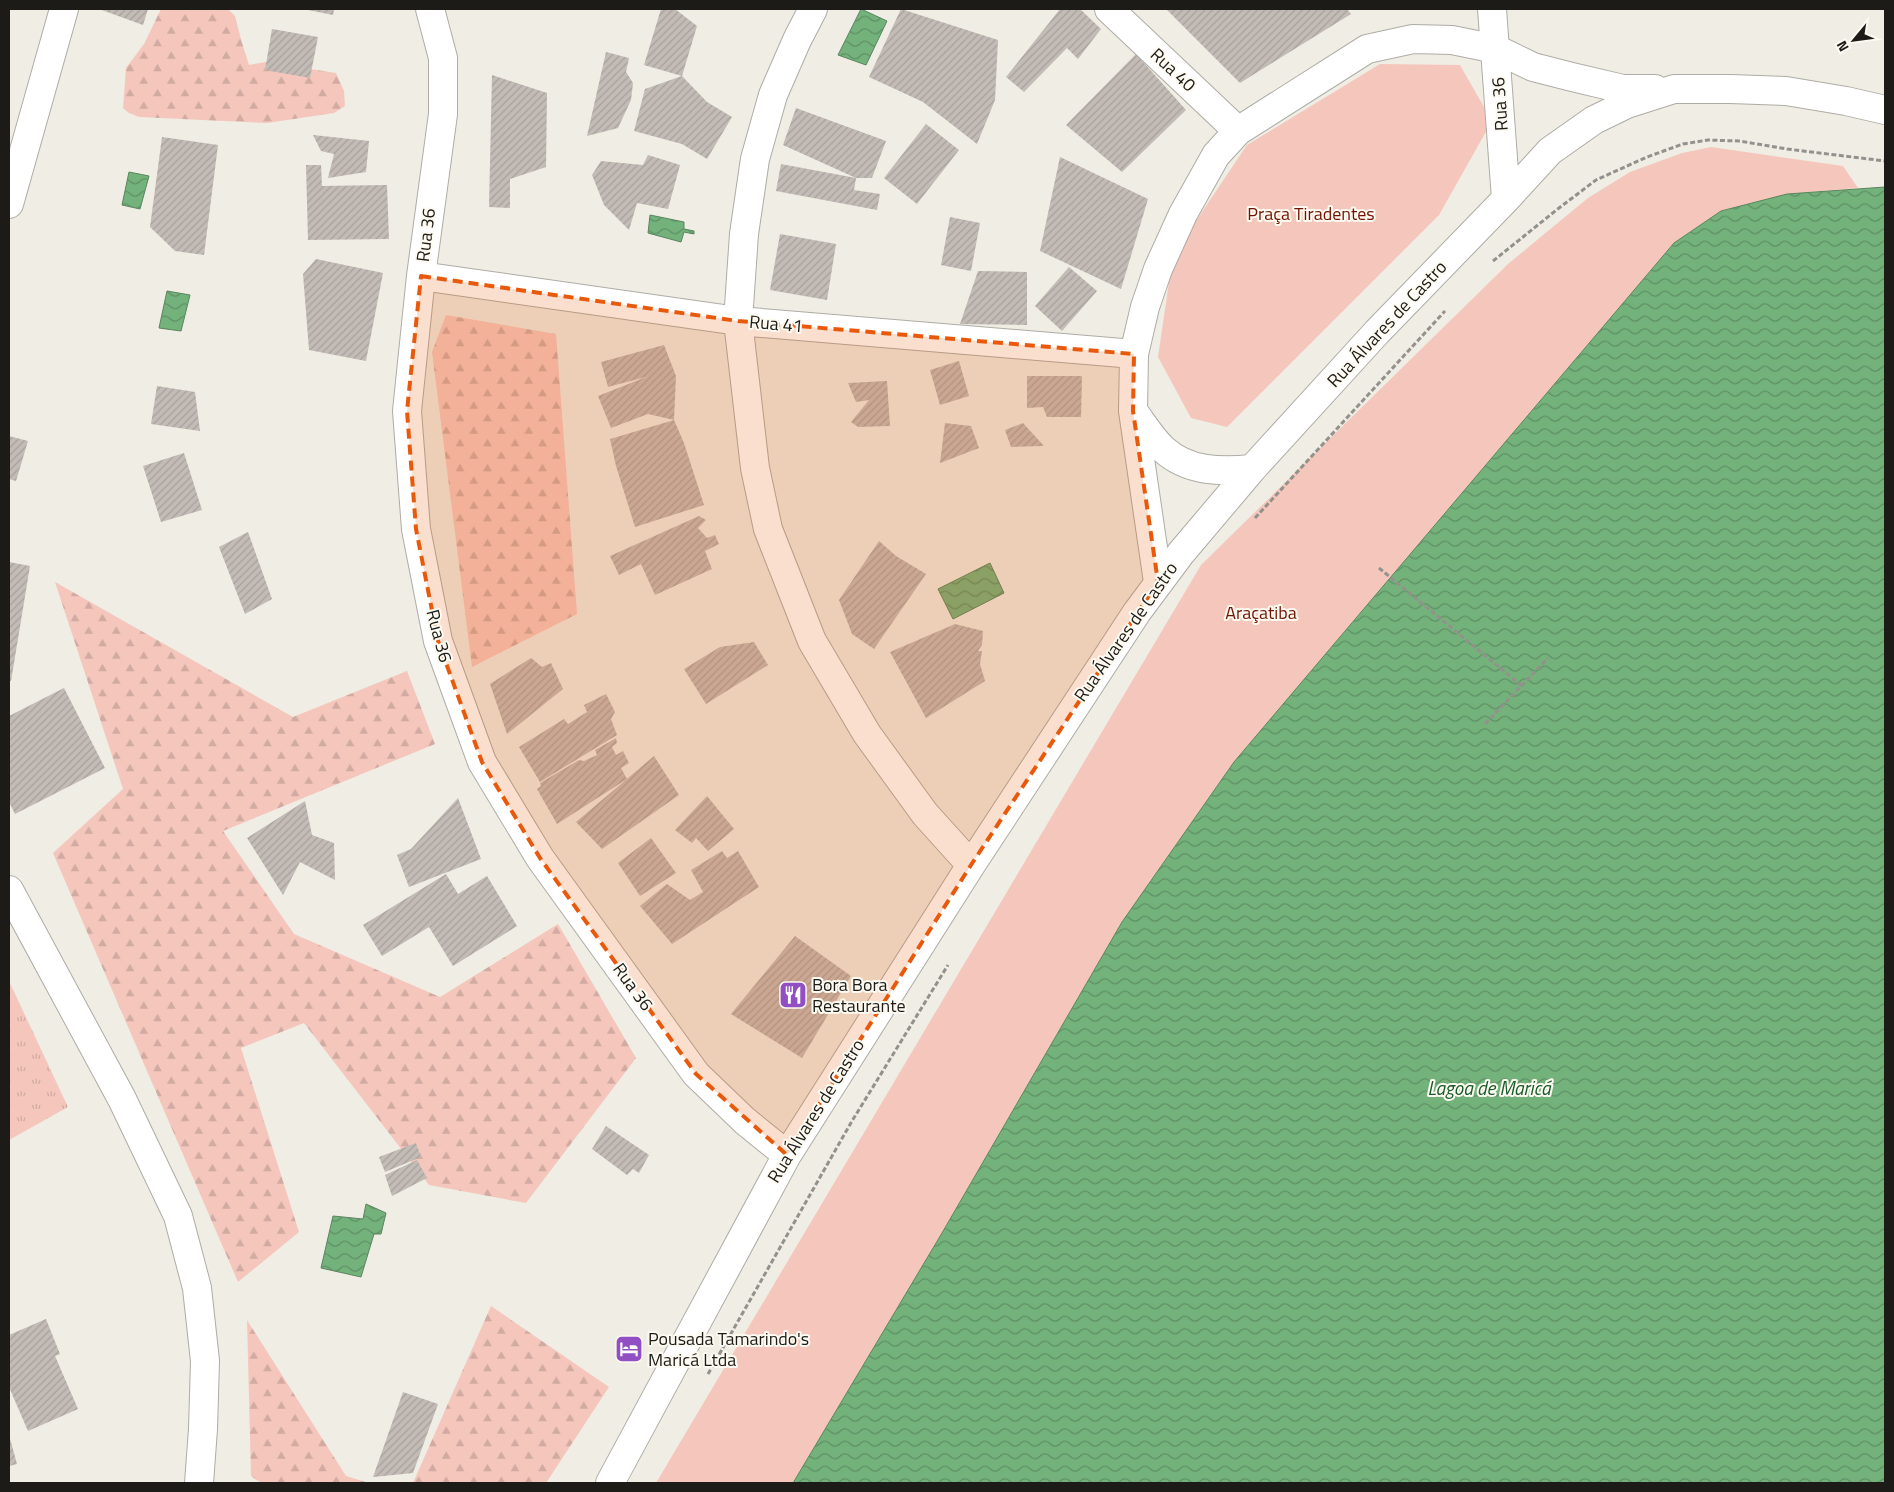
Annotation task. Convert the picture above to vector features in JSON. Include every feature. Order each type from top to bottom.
[{"type":"street","points":[[11,194],[64,9]]},
{"type":"street","name":"Rua 36","points":[[430,9],[443,58],[443,114],[421,276],[407,410],[416,529],[438,641],[482,762],[540,858],[696,1074],[745,1121],[787,1155]]},
{"type":"street","points":[[813,9],[773,95],[755,159],[744,234],[738,321],[755,468],[768,529],[812,641],[867,734],[925,814],[971,865]]},
{"type":"street","name":"Rua 40","points":[[1108,9],[1238,131]]},
{"type":"street","name":"Rua 36","points":[[1492,9],[1506,199]]},
{"type":"street","points":[[1158,582],[1133,410],[1134,354],[1145,307],[1158,268],[1183,214],[1216,155],[1238,131],[1367,49],[1413,39],[1452,40],[1496,49],[1533,67],[1623,88],[1674,89]]},
{"type":"street","name":"Rua Álvares de Castro","points":[[610,1483],[787,1155],[971,865],[1158,582],[1252,470],[1377,332],[1550,151],[1594,120],[1628,104],[1674,89],[1786,91],[1885,110]]},
{"type":"street","name":"Rua 41","points":[[421,276],[738,321],[1134,354]]},
{"type":"street","points":[[1133,410],[1163,449],[1176,459],[1208,470],[1252,470]]},
{"type":"street","points":[[9,890],[122,1099],[178,1216],[197,1288],[205,1361],[204,1429],[199,1483]]},
{"type":"path","points":[[1490,264],[1596,180],[1647,157],[1683,144],[1708,140],[1739,141],[1885,161]]},
{"type":"path","points":[[1254,520],[1450,306]]},
{"type":"path","points":[[1379,568],[1522,686]]},
{"type":"path","points":[[1485,724],[1548,658]]},
{"type":"path","points":[[707,1375],[852,1121],[949,963]]},
{"type":"highlighted area","points":[[421,276],[738,321],[1134,354],[1133,411],[1158,582],[971,865],[787,1155],[696,1074],[540,858],[482,762],[438,641],[416,529],[407,411]]},
{"type":"green space","points":[[161,9],[228,9],[235,16],[249,65],[266,62],[336,73],[344,91],[345,106],[334,113],[267,123],[139,117],[129,113],[123,108],[126,68],[144,44]]},
{"type":"green space","name":"Praça Tiradentes","points":[[1380,64],[1460,65],[1492,121],[1439,215],[1227,427],[1191,418],[1158,357],[1173,255],[1247,145]]},
{"type":"green space","name":"Araçatiba","points":[[1711,147],[1843,166],[1858,188],[1787,194],[1674,243],[1234,762],[1122,922],[942,1233],[793,1483],[656,1483],[1201,565],[1508,264],[1588,198],[1630,172],[1682,153]]},
{"type":"green space","points":[[446,315],[556,334],[577,614],[472,667],[432,352]]},
{"type":"green space","points":[[55,582],[293,717],[407,671],[435,744],[223,831],[294,934],[440,997],[558,924],[636,1058],[526,1203],[429,1185],[304,1023],[241,1048],[299,1232],[238,1282],[53,853],[123,789]]},
{"type":"green space","points":[[9,981],[68,1107],[9,1140]]},
{"type":"green space","points":[[491,1306],[609,1387],[546,1483],[413,1483]]},
{"type":"green space","points":[[247,1320],[346,1476],[369,1483],[261,1483],[251,1476]]},
{"type":"water","points":[[861,9],[887,21],[866,65],[838,55]]},
{"type":"water","points":[[129,172],[149,176],[140,209],[122,205]]},
{"type":"water","name":"Lagoa de Maricá","points":[[1885,187],[1885,1483],[793,1483],[942,1233],[1122,922],[1234,762],[1674,243],[1721,211],[1787,194]]},
{"type":"water","points":[[650,215],[684,222],[684,229],[694,231],[694,234],[684,232],[681,242],[648,233]]},
{"type":"water","points":[[167,291],[190,295],[181,331],[159,328]]},
{"type":"water","points":[[990,563],[1004,593],[953,619],[938,589]]},
{"type":"water","points":[[366,1204],[386,1213],[381,1234],[374,1234],[361,1277],[321,1268],[333,1216],[363,1219]]},
{"type":"building","points":[[99,9],[148,9],[143,25]]},
{"type":"building","points":[[303,9],[334,9],[333,15]]},
{"type":"building","points":[[661,9],[675,9],[697,26],[682,76],[644,65]]},
{"type":"building","points":[[901,9],[998,40],[995,100],[977,144],[923,102],[869,77]]},
{"type":"building","points":[[1060,9],[1080,9],[1101,29],[1078,59],[1067,48],[1024,92],[1006,77]]},
{"type":"building","points":[[1166,9],[1347,9],[1351,14],[1240,83]]},
{"type":"building","points":[[272,29],[318,37],[310,78],[265,70]]},
{"type":"building","points":[[606,52],[629,58],[626,72],[633,83],[631,100],[618,128],[587,136]]},
{"type":"building","points":[[1136,54],[1186,110],[1122,172],[1066,125]]},
{"type":"building","points":[[492,75],[547,93],[546,167],[510,179],[510,208],[489,207]]},
{"type":"building","points":[[682,76],[707,102],[732,117],[707,159],[682,144],[634,131],[645,89]]},
{"type":"building","points":[[796,108],[886,141],[872,178],[856,178],[783,145]]},
{"type":"building","points":[[926,124],[959,150],[917,204],[884,178]]},
{"type":"building","points":[[313,135],[369,141],[366,172],[328,178],[334,154],[321,151]]},
{"type":"building","points":[[162,137],[218,145],[204,255],[175,251],[150,227]]},
{"type":"building","points":[[648,155],[680,165],[668,209],[637,203],[629,230],[604,205],[592,175],[601,161],[643,165]]},
{"type":"building","points":[[1060,157],[1148,199],[1121,289],[1040,251]]},
{"type":"building","points":[[781,164],[856,178],[854,190],[880,194],[877,210],[776,191]]},
{"type":"building","points":[[306,165],[321,165],[322,186],[387,185],[389,239],[308,240]]},
{"type":"building","points":[[950,217],[980,223],[971,271],[941,265]]},
{"type":"building","points":[[780,234],[836,244],[827,300],[770,290]]},
{"type":"building","points":[[316,259],[383,273],[366,361],[309,350],[303,274]]},
{"type":"building","points":[[1069,267],[1097,291],[1062,331],[1035,306]]},
{"type":"building","points":[[978,271],[1027,272],[1027,325],[960,324]]},
{"type":"building","points":[[664,345],[676,376],[674,420],[648,414],[611,428],[598,396],[646,377],[608,387],[601,362]]},
{"type":"building","points":[[959,361],[969,396],[940,405],[930,370]]},
{"type":"building","points":[[1027,376],[1082,376],[1081,417],[1047,417],[1043,407],[1027,408]]},
{"type":"building","points":[[887,381],[890,426],[858,427],[851,422],[869,400],[856,402],[848,383]]},
{"type":"building","points":[[157,386],[195,392],[200,431],[151,424]]},
{"type":"building","points":[[674,420],[684,443],[704,505],[635,527],[616,466],[610,439]]},
{"type":"building","points":[[945,423],[971,426],[979,448],[940,463]]},
{"type":"building","points":[[1023,423],[1044,446],[1011,447],[1005,430]]},
{"type":"building","points":[[9,436],[28,441],[16,481],[9,479]]},
{"type":"building","points":[[184,453],[202,510],[161,522],[143,466]]},
{"type":"building","points":[[699,516],[706,520],[698,528],[707,538],[715,535],[719,544],[705,551],[712,569],[655,595],[641,564],[619,575],[610,556]]},
{"type":"building","points":[[248,532],[272,599],[245,614],[219,547]]},
{"type":"building","points":[[879,541],[896,556],[926,574],[874,649],[852,634],[839,600]]},
{"type":"building","points":[[9,562],[30,566],[11,681],[9,681]]},
{"type":"building","points":[[955,624],[983,631],[982,645],[978,651],[982,651],[980,664],[985,681],[926,718],[890,652]]},
{"type":"building","points":[[754,642],[768,665],[706,704],[684,669],[720,647]]},
{"type":"building","points":[[531,658],[542,667],[551,663],[563,689],[507,734],[490,684]]},
{"type":"building","points":[[64,688],[105,768],[15,814],[9,802],[9,716]]},
{"type":"building","points":[[606,694],[615,712],[611,719],[617,735],[540,782],[519,747],[564,719],[568,724],[587,712],[584,705]]},
{"type":"building","points":[[616,738],[617,743],[612,747],[616,755],[623,751],[629,763],[621,768],[627,779],[557,824],[537,789],[541,786],[540,783],[579,760],[584,761],[597,755],[595,750]]},
{"type":"building","points":[[654,756],[679,795],[602,849],[576,822]]},
{"type":"building","points":[[707,796],[734,829],[708,851],[696,838],[692,843],[675,830]]},
{"type":"building","points":[[458,798],[481,859],[409,887],[397,855],[411,849]]},
{"type":"building","points":[[305,801],[312,835],[334,843],[335,880],[300,862],[283,895],[247,838]]},
{"type":"building","points":[[651,838],[676,873],[640,896],[618,863]]},
{"type":"building","points":[[722,851],[727,858],[738,851],[759,887],[672,944],[640,906],[667,884],[690,900],[703,892],[691,870]]},
{"type":"building","points":[[446,874],[458,894],[487,876],[517,926],[453,966],[429,927],[382,956],[363,925]]},
{"type":"building","name":"Bora Bora Restaurante","points":[[795,936],[851,976],[802,1058],[731,1014]]},
{"type":"building","points":[[606,1126],[649,1155],[639,1173],[633,1169],[627,1175],[592,1149]]},
{"type":"building","points":[[416,1143],[421,1157],[385,1172],[379,1157]]},
{"type":"building","points":[[417,1160],[427,1178],[392,1196],[385,1175]]},
{"type":"building","points":[[46,1319],[60,1354],[55,1356],[78,1409],[28,1431],[9,1387],[9,1335]]},
{"type":"building","points":[[403,1392],[438,1404],[413,1473],[373,1477]]},
{"type":"building","points":[[9,1435],[17,1464],[9,1466]]},
{"type":"place","name":"Bora Bora Restaurante","points":[[793,995]]},
{"type":"place","name":"Pousada Tamarindo's Maricá Ltda","points":[[629,1349]]}]
